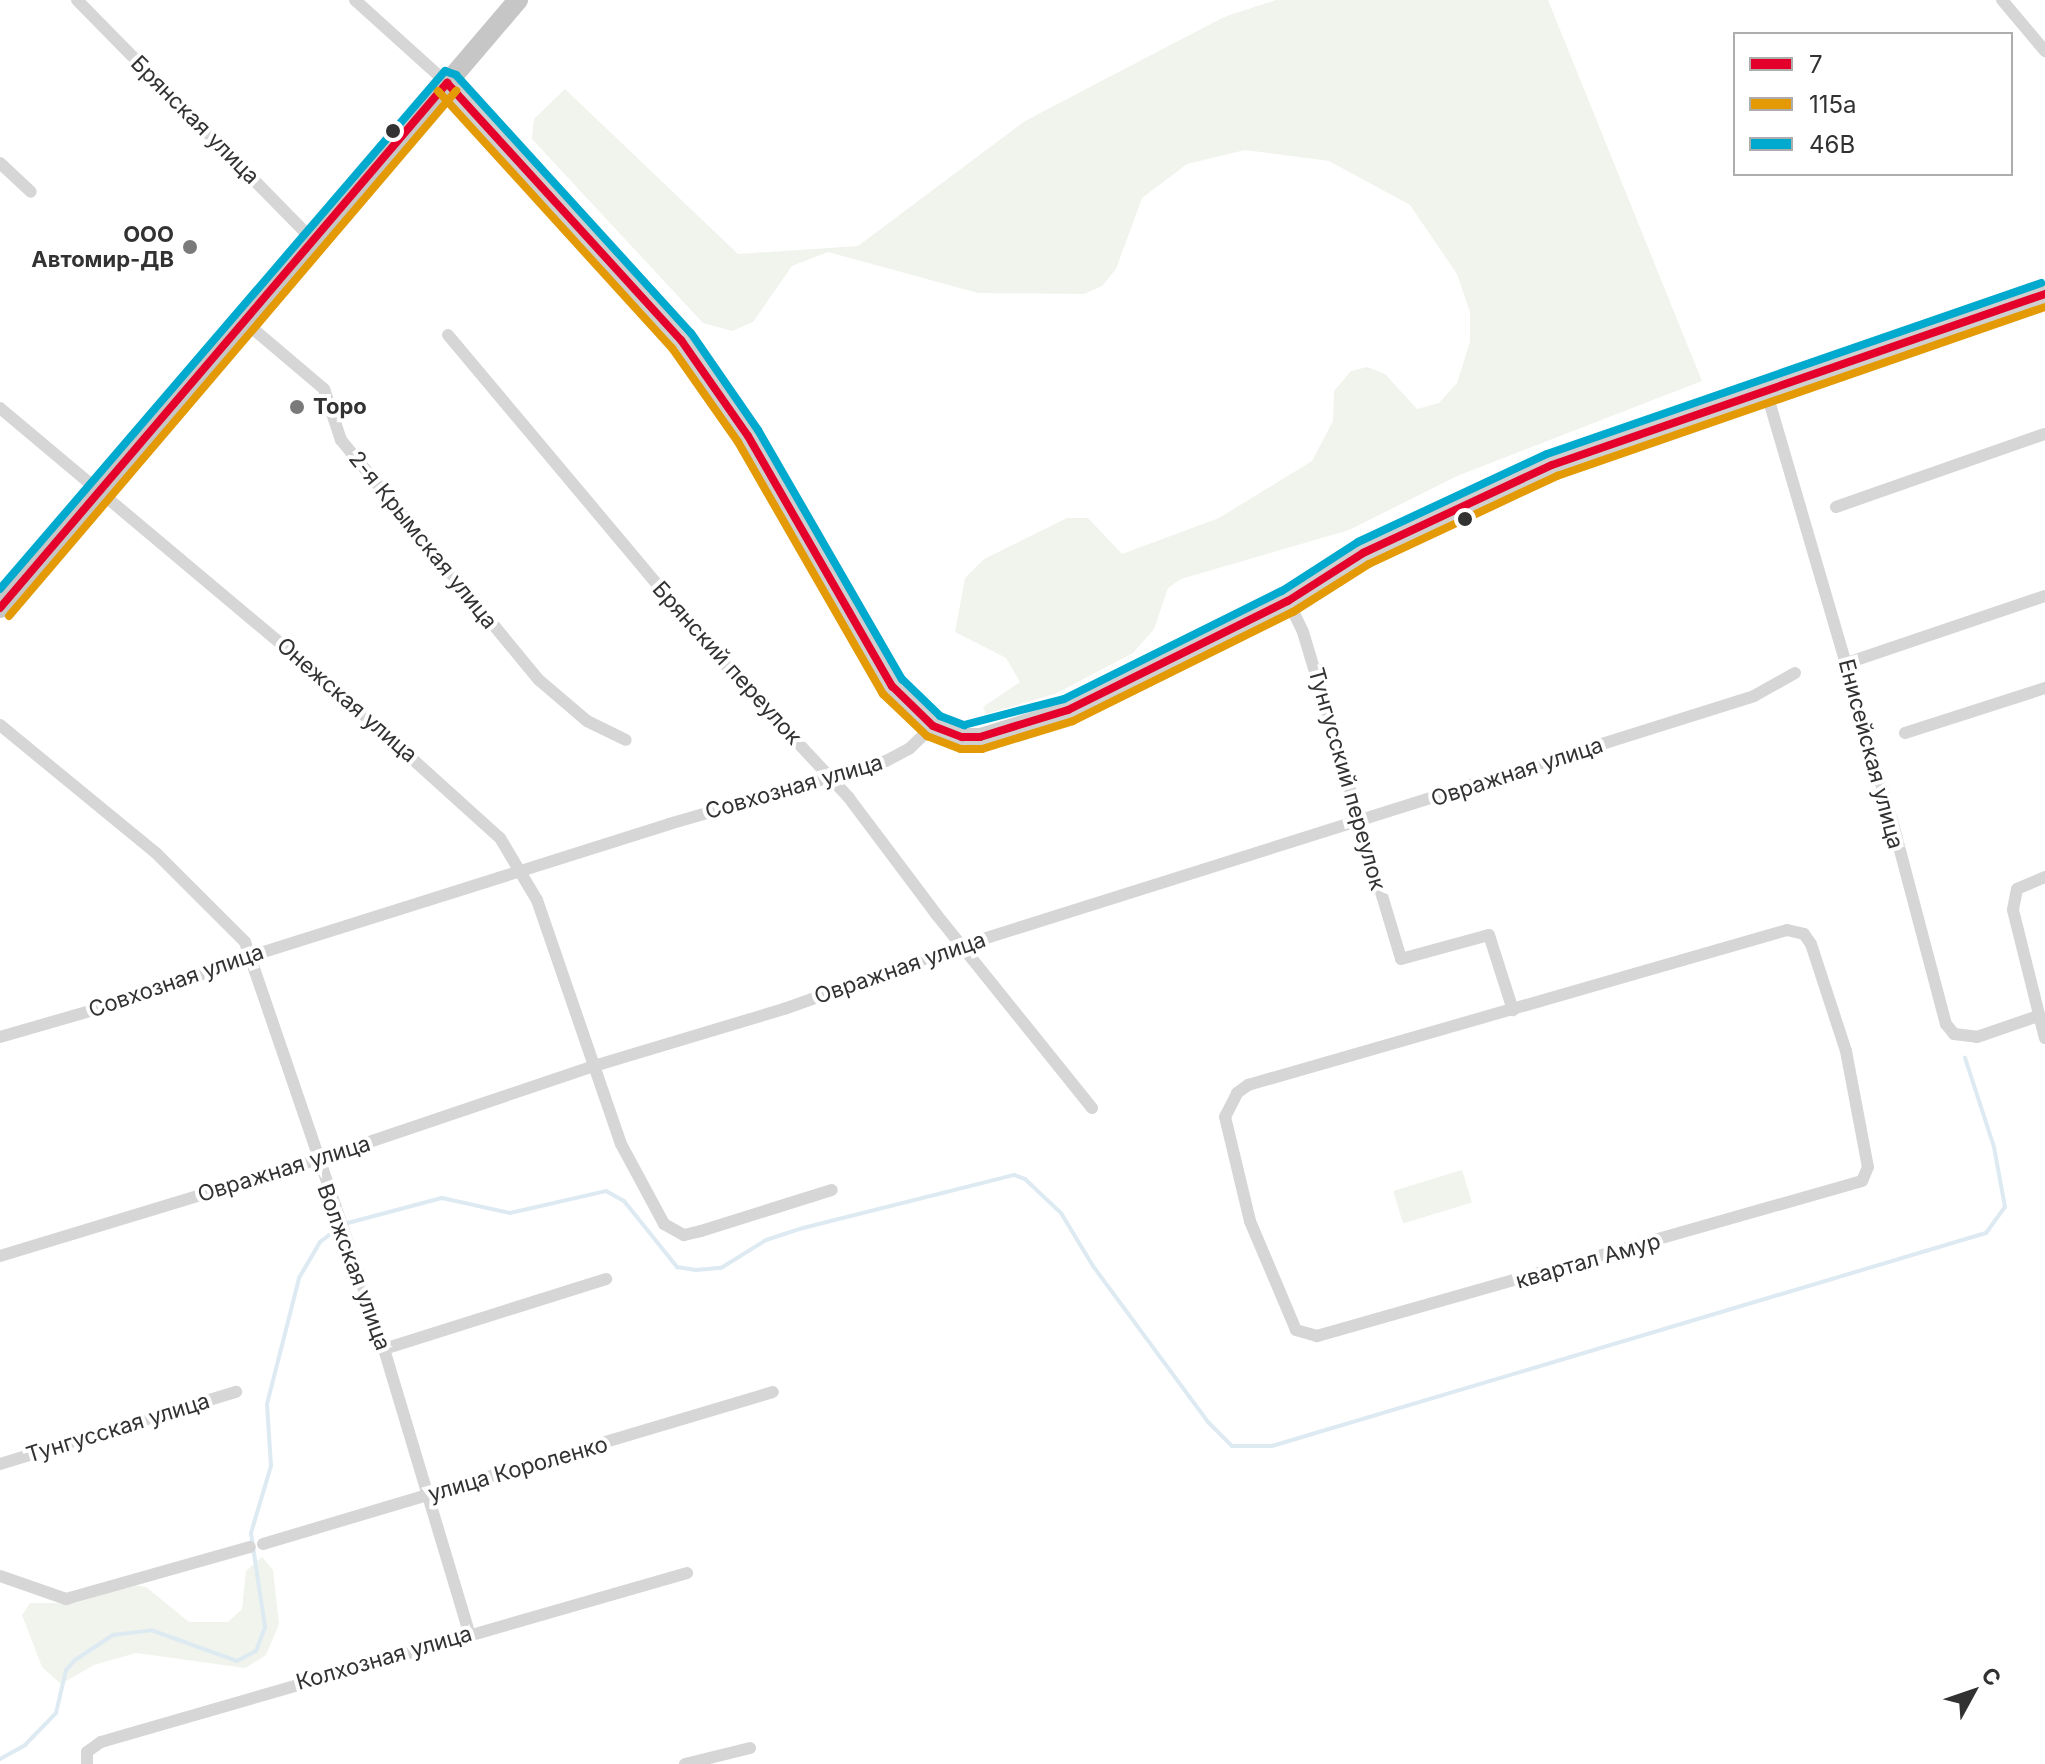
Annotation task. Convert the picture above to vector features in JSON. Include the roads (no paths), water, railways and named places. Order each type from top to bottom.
[{"type":"highway","points":[[0,608],[518,0]]},
{"type":"main road","points":[[447,83],[681,340],[748,436],[892,686],[933,726],[962,737],[980,737],[1068,710],[1288,601],[1363,553],[1552,465],[1765,387],[2045,294]]},
{"type":"street","name":"Брянская улица","points":[[77,0],[313,240]]},
{"type":"street","points":[[355,0],[447,83]]},
{"type":"street","points":[[2002,0],[2045,51]]},
{"type":"street","points":[[0,163],[31,192]]},
{"type":"street","name":"2-я Крымская улица","points":[[245,322],[324,389],[341,440],[539,680],[587,721],[626,740]]},
{"type":"street","name":"Брянский переулок","points":[[448,335],[711,648],[830,775],[1092,1108]]},
{"type":"street","name":"Енисейская улица","points":[[1765,387],[1847,663],[1946,1024],[1954,1034],[1977,1037],[2038,1016]]},
{"type":"street","name":"Онежская улица","points":[[0,408],[479,815],[523,871],[594,1066]]},
{"type":"street","points":[[1836,507],[2045,434]]},
{"type":"street","points":[[1847,663],[2045,596]]},
{"type":"street","name":"Тунгусский переулок","points":[[1288,601],[1303,632],[1401,959],[1489,935],[1513,1010]]},
{"type":"street","name":"Овражная улица","points":[[0,1256],[316,1160],[594,1066],[784,1009],[964,945],[1754,696],[1795,673]]},
{"type":"street","points":[[1905,733],[2045,688]]},
{"type":"street","name":"Волжская улица","points":[[0,725],[156,853],[234,927],[251,956],[316,1160],[384,1349],[425,1496],[469,1632]]},
{"type":"street","name":"Совхозная улица","points":[[0,1037],[149,994],[251,956],[830,775],[886,761],[909,749],[933,726]]},
{"type":"street","points":[[2045,877],[2029,882],[2013,899],[2045,1038]]},
{"type":"street","name":"квартал Амур","points":[[1787,930],[1804,934],[1846,1051],[1867,1175],[1853,1185],[1587,1262],[1317,1336],[1302,1334],[1292,1324],[1250,1221],[1225,1117],[1228,1104],[1248,1085],[1513,1010],[1787,930]]},
{"type":"street","points":[[594,1066],[633,1173],[675,1232],[701,1231],[832,1190]]},
{"type":"street","points":[[384,1349],[606,1279]]},
{"type":"street","name":"Тунгусская улица","points":[[0,1464],[236,1392]]},
{"type":"street","name":"улица Короленко","points":[[0,1577],[66,1599],[773,1392]]},
{"type":"street","name":"Колхозная улица","points":[[87,1758],[101,1742],[469,1632],[687,1573]]},
{"type":"street","points":[[685,1764],[750,1748]]},
{"type":"waterway","points":[[0,1759],[25,1745],[56,1713],[66,1670],[75,1660],[113,1635],[151,1630],[237,1661],[256,1651],[265,1627],[251,1533],[271,1466],[267,1404],[299,1278],[320,1242],[344,1224],[442,1198],[510,1213],[606,1191],[624,1201],[677,1267],[696,1270],[721,1268],[766,1240],[803,1228],[1014,1175],[1025,1179],[1061,1213],[1093,1266],[1208,1422],[1232,1446],[1272,1446],[1986,1233],[2005,1207],[1994,1147],[1965,1058]]},
{"type":"place","name":"ООО Автомир-ДВ","points":[[190,247]]},
{"type":"place","name":"Торо","points":[[297,407]]}]
